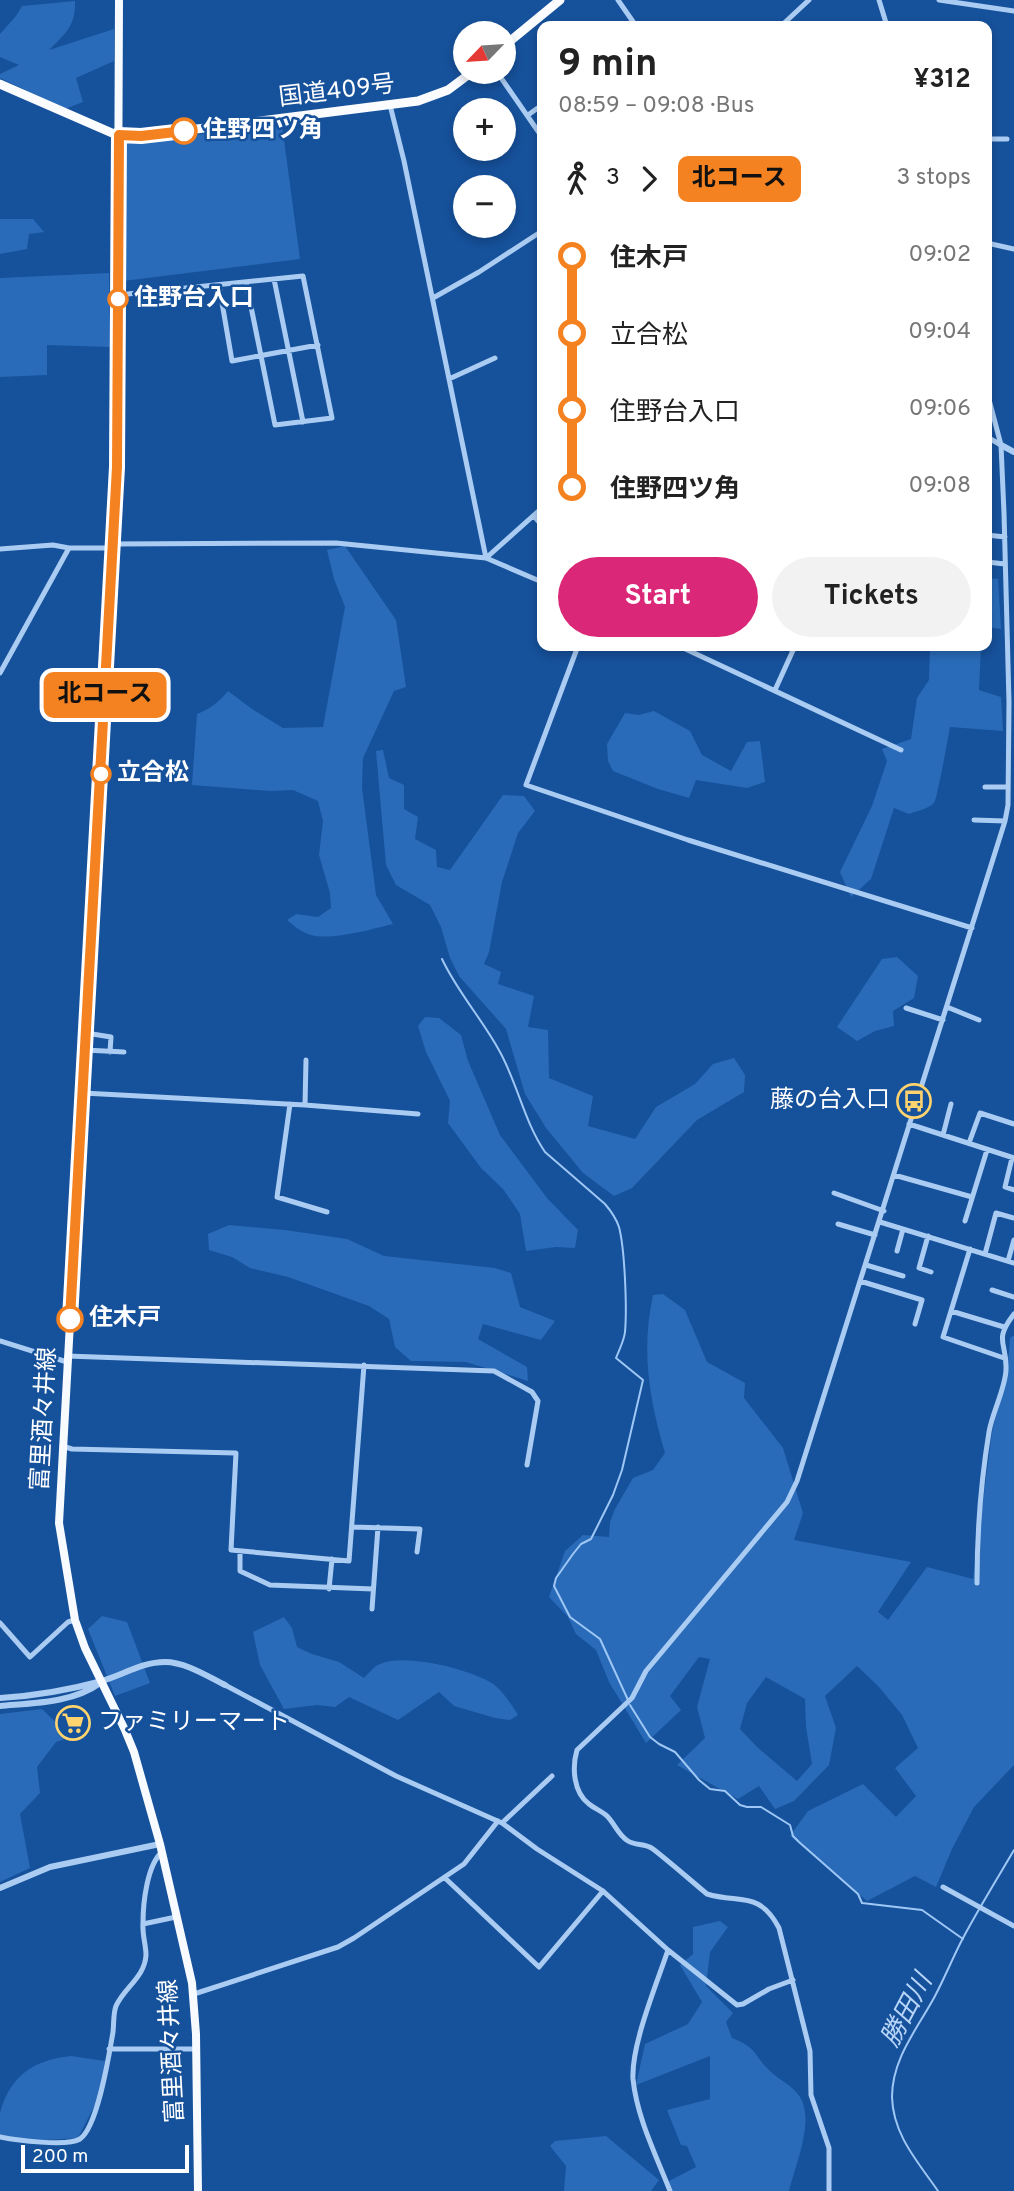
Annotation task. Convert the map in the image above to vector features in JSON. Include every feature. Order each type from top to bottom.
[{"type":"highway","points":[[516,36],[560,0]]},
{"type":"highway","name":"国道409号","points":[[0,84],[119,135],[152,135],[418,101],[437,96],[457,84]]},
{"type":"main road","name":"富里酒々井線","points":[[119,0],[117,467],[59,1523],[75,1620],[85,1648],[134,1752],[161,1848],[194,1994],[198,2191]]},
{"type":"street","points":[[618,0],[633,21]]},
{"type":"street","points":[[786,21],[809,0]]},
{"type":"street","points":[[879,0],[885,21]]},
{"type":"street","points":[[939,0],[1014,11]]},
{"type":"street","points":[[506,84],[537,129]]},
{"type":"street","points":[[390,105],[486,558]]},
{"type":"street","points":[[528,115],[537,109]]},
{"type":"street","points":[[992,139],[1007,139]]},
{"type":"street","points":[[433,298],[479,272],[537,233]]},
{"type":"street","points":[[992,244],[1014,249]]},
{"type":"street","points":[[118,295],[303,276],[332,418],[275,425],[246,282]]},
{"type":"street","points":[[274,279],[303,422]]},
{"type":"street","points":[[219,285],[232,361],[318,345]]},
{"type":"street","points":[[449,379],[495,358]]},
{"type":"street","points":[[829,2191],[829,2148],[811,2095],[810,2051],[779,1928],[772,1915],[758,1903],[707,1894],[649,1846],[632,1843],[621,1836],[616,1825],[605,1814],[588,1804],[580,1793],[574,1774],[574,1760],[577,1749],[632,1698],[646,1671],[787,1502],[797,1481],[1010,806],[1008,787],[1011,643],[1001,445],[992,411]]},
{"type":"street","points":[[992,440],[1014,452]]},
{"type":"street","points":[[486,558],[537,513]]},
{"type":"street","points":[[1004,513],[1014,513]]},
{"type":"street","points":[[534,516],[537,520]]},
{"type":"street","points":[[992,536],[1005,537]]},
{"type":"street","points":[[0,549],[53,545],[69,548],[336,543],[486,558],[537,580]]},
{"type":"street","points":[[0,673],[69,548]]},
{"type":"street","points":[[992,562],[1014,561]]},
{"type":"street","points":[[576,651],[526,785],[688,840],[972,928]]},
{"type":"street","points":[[690,651],[901,750]]},
{"type":"street","points":[[775,690],[793,651]]},
{"type":"street","points":[[985,787],[1008,787]]},
{"type":"street","points":[[1010,806],[1014,812]]},
{"type":"street","points":[[974,820],[1005,821]]},
{"type":"street","points":[[947,1007],[979,1020]]},
{"type":"street","points":[[906,1008],[943,1020]]},
{"type":"street","points":[[86,1034],[111,1037],[110,1052]]},
{"type":"street","points":[[85,1050],[124,1052]]},
{"type":"street","points":[[305,1105],[306,1060]]},
{"type":"street","points":[[83,1093],[418,1114]]},
{"type":"street","points":[[290,1104],[277,1197],[327,1212]]},
{"type":"street","points":[[943,1135],[951,1104]]},
{"type":"street","points":[[969,1143],[980,1113],[1014,1124]]},
{"type":"street","points":[[909,1124],[1013,1158],[1004,1187],[1014,1190]]},
{"type":"street","points":[[965,1221],[986,1150]]},
{"type":"street","points":[[894,1175],[972,1197]]},
{"type":"street","points":[[834,1193],[884,1211]]},
{"type":"street","points":[[985,1254],[996,1213],[1014,1218]]},
{"type":"street","points":[[880,1222],[1011,1262],[1014,1240]]},
{"type":"street","points":[[838,1224],[875,1235]]},
{"type":"street","points":[[897,1251],[903,1229]]},
{"type":"street","points":[[928,1236],[919,1269],[931,1272]]},
{"type":"street","points":[[970,1249],[943,1337],[1004,1358]]},
{"type":"street","points":[[866,1265],[903,1276]]},
{"type":"street","points":[[860,1281],[922,1300],[915,1324]]},
{"type":"street","points":[[992,1290],[1014,1297]]},
{"type":"street","points":[[951,1311],[1004,1327]]},
{"type":"street","points":[[977,1583],[977,1545],[989,1430],[1006,1370],[1002,1340],[1004,1327],[1014,1314]]},
{"type":"street","points":[[0,1341],[67,1359],[364,1365],[494,1371],[532,1392],[538,1401],[527,1465]]},
{"type":"street","points":[[62,1446],[72,1449],[236,1453],[231,1550],[349,1561],[364,1365]]},
{"type":"street","points":[[352,1527],[419,1528],[417,1552]]},
{"type":"street","points":[[372,1609],[378,1527]]},
{"type":"street","points":[[240,1551],[240,1571],[270,1585],[373,1589]]},
{"type":"street","points":[[329,1589],[332,1559]]},
{"type":"street","points":[[0,1623],[28,1656],[32,1657],[68,1622],[75,1620]]},
{"type":"street","points":[[0,1698],[43,1694],[101,1681],[146,1664],[165,1662],[197,1671],[396,1776],[500,1822],[603,1891],[668,1950],[737,2006],[793,1980]]},
{"type":"street","points":[[0,1706],[51,1701],[89,1690],[101,1681]]},
{"type":"street","points":[[194,1994],[338,1947],[464,1864],[500,1822],[552,1776]]},
{"type":"street","points":[[0,1888],[50,1867],[161,1848]]},
{"type":"street","points":[[0,2137],[30,2142],[79,2140],[83,2136],[100,2098],[116,2006],[134,1983],[146,1957],[143,1924],[147,1884],[161,1848]]},
{"type":"street","points":[[445,1878],[539,1967],[603,1891]]},
{"type":"street","points":[[943,1887],[1014,1926]]},
{"type":"street","points":[[143,1924],[176,1917]]},
{"type":"street","points":[[668,1950],[642,2032],[633,2078],[640,2116],[670,2191]]},
{"type":"street","points":[[109,2049],[197,2049]]},
{"type":"shaded area","points":[[75,1],[71,23],[65,34],[49,50],[114,29],[114,61],[76,78],[83,102],[65,109],[0,78],[0,74],[19,65],[0,57],[0,34],[22,6]]},
{"type":"shaded area","points":[[282,125],[300,259],[123,281],[124,143]]},
{"type":"shaded area","points":[[0,219],[33,219],[44,232],[29,234],[27,249],[0,254]]},
{"type":"shaded area","points":[[109,273],[110,347],[47,345],[47,375],[0,377],[0,278]]},
{"type":"shaded area","points":[[345,546],[396,620],[406,687],[394,691],[363,758],[362,788],[376,895],[393,924],[324,937],[308,934],[287,920],[296,914],[318,917],[331,908],[330,893],[319,855],[323,821],[318,801],[293,790],[270,791],[192,785],[197,714],[214,705],[228,691],[283,728],[323,727],[345,607],[327,550]]},
{"type":"shaded area","points":[[992,578],[998,579],[1001,629],[992,628]]},
{"type":"shaded area","points":[[930,651],[981,651],[979,690],[1001,697],[1003,731],[950,727],[934,803],[909,814],[894,808],[871,879],[851,897],[840,872],[872,806],[887,761],[882,749],[911,739],[917,698],[929,680]]},
{"type":"shaded area","points":[[654,711],[690,731],[702,755],[731,771],[747,742],[760,741],[765,782],[747,788],[696,780],[689,798],[613,771],[608,761],[607,744],[625,713],[639,715]]},
{"type":"shaded area","points":[[383,750],[389,778],[404,785],[404,809],[418,817],[415,839],[436,850],[437,867],[450,870],[503,795],[524,796],[535,811],[518,833],[502,882],[489,952],[484,964],[501,972],[498,984],[534,996],[528,1027],[548,1030],[549,1078],[593,1096],[588,1126],[635,1139],[656,1107],[695,1084],[713,1064],[734,1058],[745,1075],[744,1092],[697,1120],[632,1188],[614,1196],[583,1173],[546,1128],[525,1094],[506,1029],[459,976],[430,905],[396,885],[386,865],[376,751]]},
{"type":"shaded area","points":[[897,957],[918,976],[914,998],[893,1011],[894,1026],[875,1031],[857,1041],[837,1027],[882,959]]},
{"type":"shaded area","points":[[425,1017],[439,1018],[461,1035],[468,1061],[500,1135],[547,1198],[578,1230],[575,1248],[556,1247],[526,1251],[520,1214],[503,1189],[481,1168],[448,1123],[450,1101],[426,1052],[418,1026]]},
{"type":"shaded area","points":[[229,1225],[347,1239],[384,1256],[495,1268],[511,1273],[520,1307],[555,1321],[541,1340],[483,1324],[478,1339],[527,1367],[528,1381],[466,1362],[411,1361],[395,1347],[389,1319],[369,1306],[288,1277],[250,1268],[232,1257],[209,1250],[208,1234]]},
{"type":"shaded area","points":[[663,1294],[685,1310],[707,1362],[745,1383],[744,1398],[783,1448],[803,1513],[794,1540],[911,1562],[878,1612],[888,1620],[927,1567],[973,1579],[992,1432],[1008,1364],[1010,1338],[1014,1335],[1014,1765],[974,1807],[936,1887],[915,1876],[867,1901],[790,1836],[808,1811],[863,1784],[896,1817],[916,1796],[895,1768],[918,1748],[902,1715],[857,1666],[825,1696],[836,1728],[829,1765],[794,1801],[775,1809],[759,1786],[738,1799],[677,1765],[705,1738],[697,1707],[710,1659],[699,1657],[670,1696],[681,1710],[646,1743],[609,1682],[596,1650],[576,1634],[568,1617],[549,1597],[565,1551],[583,1535],[609,1537],[610,1522],[615,1509],[633,1478],[653,1470],[665,1453],[651,1394],[647,1355],[653,1295]],"holes":[[[766,1677],[805,1699],[812,1764],[797,1781],[740,1729],[747,1703]]]},
{"type":"shaded area","points":[[102,1616],[127,1622],[150,1683],[115,1696],[88,1629]]},
{"type":"shaded area","points":[[284,1617],[292,1628],[297,1647],[339,1662],[364,1678],[378,1665],[391,1661],[436,1664],[490,1682],[506,1697],[518,1715],[510,1720],[495,1718],[454,1706],[439,1692],[398,1720],[349,1697],[335,1707],[317,1705],[284,1709],[260,1665],[253,1632]]},
{"type":"shaded area","points":[[42,1709],[71,1737],[56,1742],[37,1767],[40,1793],[20,1814],[30,1868],[0,1882],[0,1714]]},
{"type":"shaded area","points":[[720,1921],[728,1927],[710,1952],[706,1986],[733,2013],[726,2022],[732,2038],[751,2049],[771,2072],[791,2087],[804,2107],[805,2131],[789,2191],[670,2191],[667,2182],[696,2167],[687,2146],[681,2145],[667,2110],[710,2099],[710,2056],[636,2085],[645,2044],[688,2024],[702,2002],[680,1965],[693,1954],[693,1927]]},
{"type":"shaded area","points":[[71,2056],[105,2061],[99,2097],[78,2138],[31,2141],[0,2135],[0,2113],[4,2100],[17,2080],[25,2072],[45,2061]]},
{"type":"shaded area","points":[[606,2136],[659,2180],[651,2191],[564,2191],[566,2166],[550,2146],[555,2141]]},
{"type":"waterway","points":[[442,959],[500,1052],[545,1152],[605,1204],[619,1227],[624,1264],[626,1322],[624,1339],[616,1358],[643,1380],[622,1470],[613,1495],[591,1539],[581,1544],[573,1554],[556,1578],[554,1586],[570,1617],[600,1639],[628,1700]]},
{"type":"waterway","points":[[630,1705],[650,1737],[675,1752],[710,1789],[725,1791],[740,1805],[761,1807],[790,1825],[793,1836],[858,1894],[862,1903],[922,1910],[963,1939]]},
{"type":"waterway","name":"勝田川","points":[[938,2191],[915,2159],[897,2124],[892,2097],[896,2069],[959,1945],[1014,1850]]},
{"type":"bus line","name":"北コース","points":[[70,1319],[117,467],[119,135],[141,136],[184,131]]},
{"type":"place","name":"住野四ツ角","points":[[184,131]]},
{"type":"place","name":"住野台入口","points":[[118,299]]},
{"type":"place","name":"立合松","points":[[101,774]]},
{"type":"place","name":"藤の台入口","points":[[914,1101]]},
{"type":"place","name":"住木戸","points":[[70,1319]]},
{"type":"place","name":"ファミリーマート","points":[[73,1723]]}]
